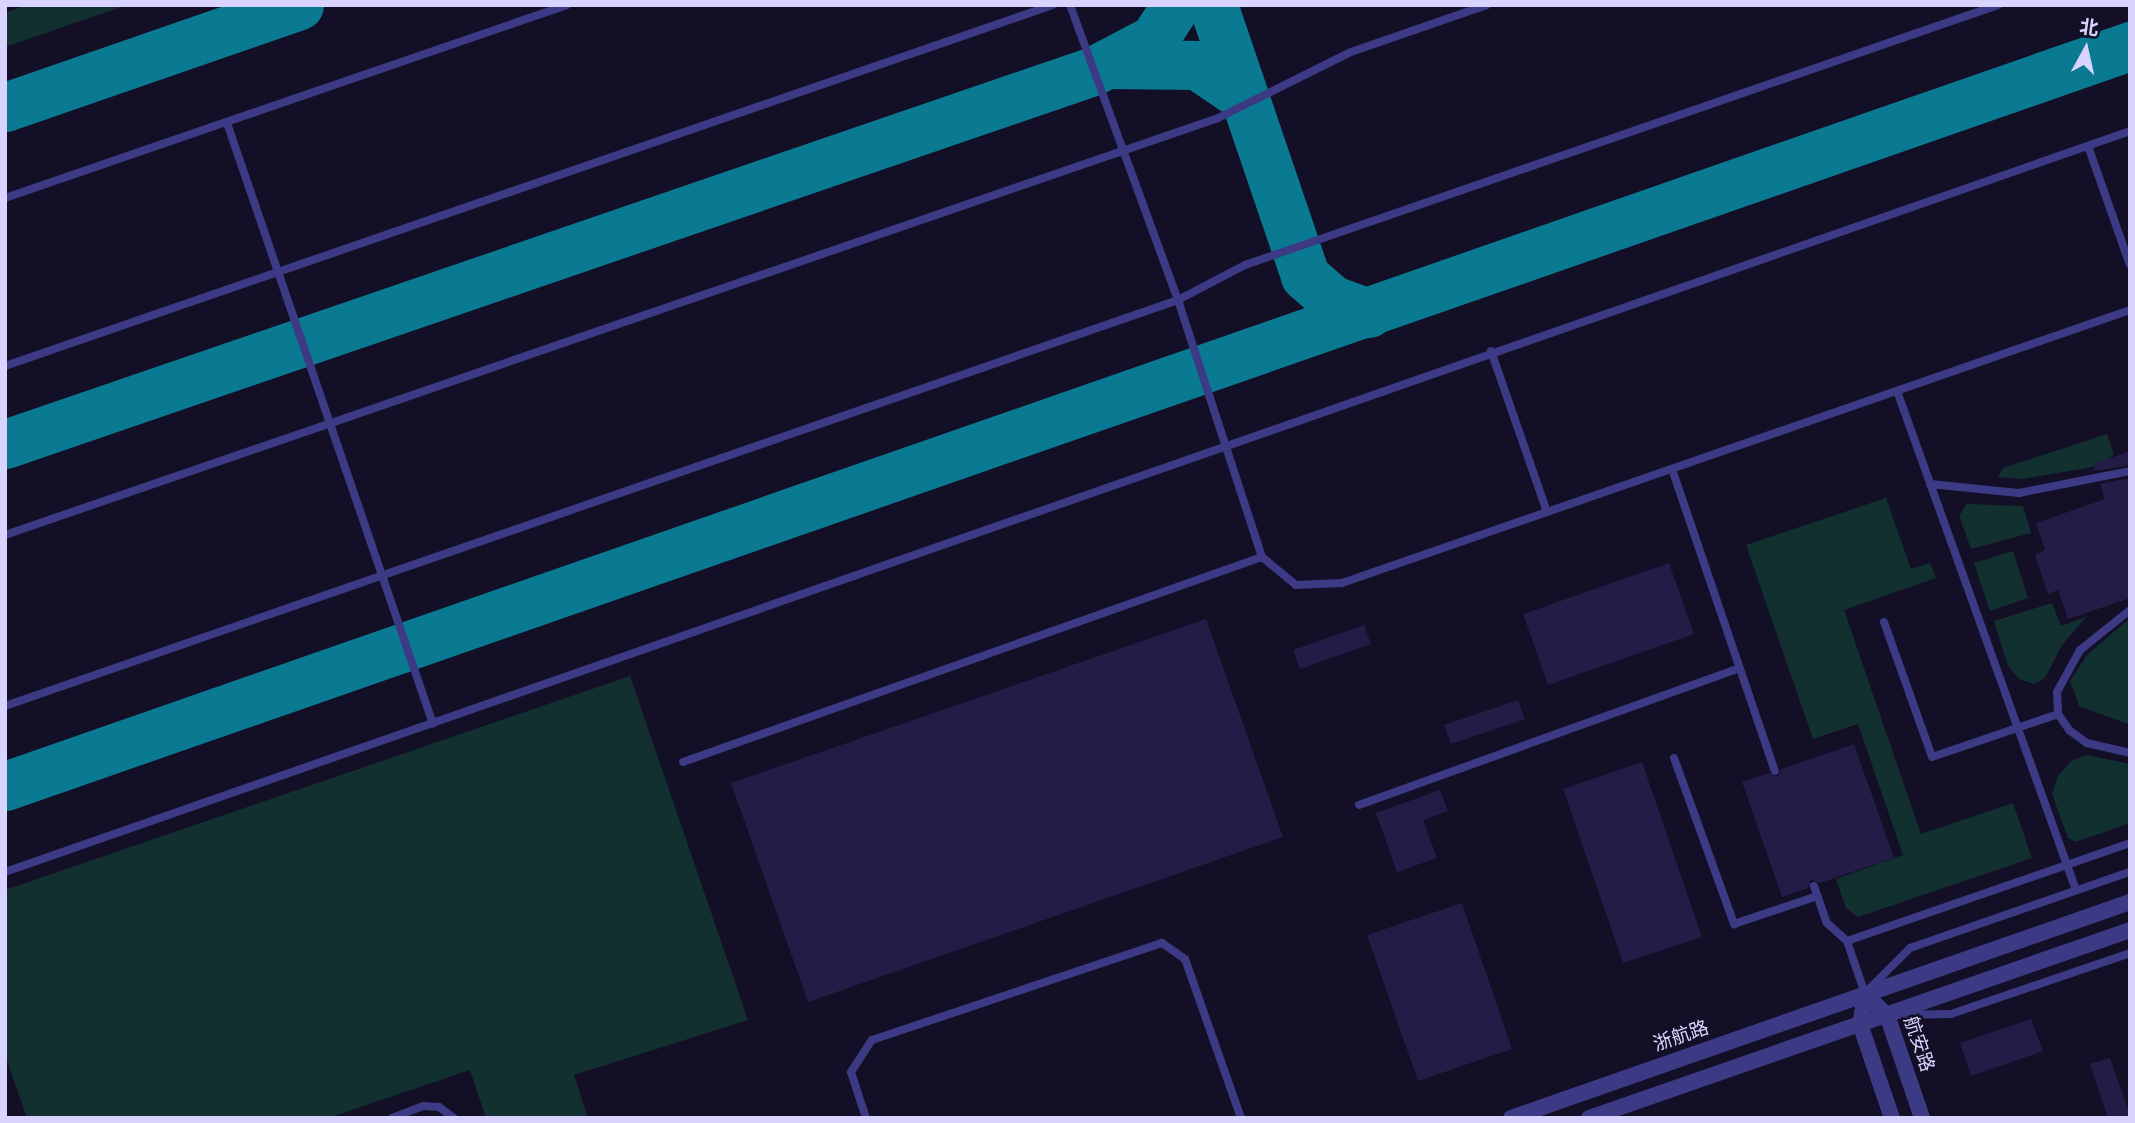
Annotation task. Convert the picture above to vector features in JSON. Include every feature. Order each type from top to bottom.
[{"type":"street","name":"浙航路","points":[[1511,1118],[2130,902]]},
{"type":"street","points":[[1589,1118],[2130,930]]},
{"type":"street","name":"航安路","points":[[1865,994],[1886,1015],[1922,1118]]},
{"type":"street","points":[[1865,994],[1860,1024],[1892,1118]]},
{"type":"lane","points":[[5,198],[567,5]]},
{"type":"lane","points":[[5,366],[1053,5]]},
{"type":"lane","points":[[1070,5],[1178,300],[1262,557],[1296,585],[1342,583],[2130,310]]},
{"type":"lane","points":[[5,536],[1218,118],[1351,52],[1487,5]]},
{"type":"lane","points":[[5,706],[1178,300],[1245,265],[1997,5]]},
{"type":"lane","points":[[227,123],[433,724]]},
{"type":"lane","points":[[5,872],[1167,470],[1224,443],[2130,131]]},
{"type":"lane","points":[[2088,146],[2130,265]]},
{"type":"lane","points":[[1491,351],[1547,512]]},
{"type":"lane","points":[[1898,391],[2016,729],[2076,890]]},
{"type":"lane","points":[[1672,469],[1775,771]]},
{"type":"lane","points":[[1930,484],[2019,493],[2130,471]]},
{"type":"lane","points":[[683,762],[1262,557]]},
{"type":"lane","points":[[2130,610],[2096,634],[2063,673],[2058,714],[2069,730],[2087,743],[2130,753]]},
{"type":"lane","points":[[1884,622],[1932,757],[2058,714]]},
{"type":"lane","points":[[1359,805],[1740,668]]},
{"type":"lane","points":[[1674,758],[1734,924],[1817,896]]},
{"type":"lane","points":[[1847,941],[2130,843]]},
{"type":"lane","points":[[1865,994],[1890,962],[1910,948],[2130,872]]},
{"type":"lane","points":[[1814,886],[1827,923],[1847,941],[1865,994]]},
{"type":"lane","points":[[866,1118],[851,1072],[872,1040],[1162,943],[1185,959],[1241,1118]]},
{"type":"lane","points":[[1886,1015],[1951,1014],[2130,953]]},
{"type":"lane","points":[[392,1118],[424,1106],[439,1107],[454,1118]]},
{"type":"green space","points":[[26,5],[127,5],[5,47],[5,13]]},
{"type":"green space","points":[[2107,434],[2114,455],[2093,467],[2022,479],[1998,477],[2003,468]]},
{"type":"green space","points":[[1886,498],[1911,569],[1930,563],[1936,578],[1844,610],[1921,834],[2013,803],[2032,858],[1858,917],[1846,908],[1836,879],[1903,855],[1858,724],[1813,739],[1746,545]]},
{"type":"green space","points":[[1967,504],[2023,506],[2031,533],[1971,549],[1959,516]]},
{"type":"green space","points":[[2013,551],[2028,598],[1990,611],[1974,563]]},
{"type":"green space","points":[[2052,603],[2061,626],[2086,617],[2062,645],[2045,678],[2034,684],[2019,679],[2008,666],[1994,621]]},
{"type":"green space","points":[[2130,618],[2130,723],[2125,723],[2079,706],[2070,681],[2087,655]]},
{"type":"green space","points":[[630,676],[748,1020],[574,1075],[588,1118],[486,1118],[470,1070],[328,1118],[27,1118],[5,1055],[5,890]]},
{"type":"green space","points":[[2087,755],[2130,764],[2130,823],[2076,842],[2068,838],[2052,794],[2058,776],[2071,761]]},
{"type":"building","points":[[2130,451],[2130,465],[2095,471],[2093,464]]},
{"type":"building","points":[[2130,478],[2130,598],[2068,619],[2058,590],[2048,594],[2035,555],[2045,550],[2036,523],[2105,499],[2100,484]]},
{"type":"building","points":[[1669,563],[1694,634],[1548,685],[1523,614]]},
{"type":"building","points":[[1206,619],[1283,837],[808,1002],[731,783]]},
{"type":"building","points":[[1364,625],[1371,644],[1300,669],[1293,650]]},
{"type":"building","points":[[1518,700],[1525,719],[1451,744],[1444,725]]},
{"type":"building","points":[[1854,744],[1894,858],[1820,883],[1811,880],[1808,888],[1782,897],[1742,782],[1769,773],[1778,777],[1781,769]]},
{"type":"building","points":[[1642,762],[1702,937],[1623,963],[1563,789]]},
{"type":"building","points":[[1440,790],[1448,811],[1423,820],[1437,858],[1397,872],[1376,813]]},
{"type":"building","points":[[1462,903],[1512,1049],[1418,1081],[1367,935]]},
{"type":"building","points":[[2031,1019],[2043,1051],[1971,1076],[1960,1043]]},
{"type":"building","points":[[2110,1058],[2130,1118],[2108,1118],[2090,1064]]},
{"type":"taxiway","points":[[5,107],[299,5]]},
{"type":"taxiway","points":[[5,444],[1093,71],[1154,39],[1176,5]]},
{"type":"taxiway","points":[[1213,5],[1305,276],[1333,300],[1369,313]]},
{"type":"taxiway","points":[[5,786],[2130,46]]},
{"type":"taxiway","points":[[1111,64],[1197,65],[1240,94]]}]
